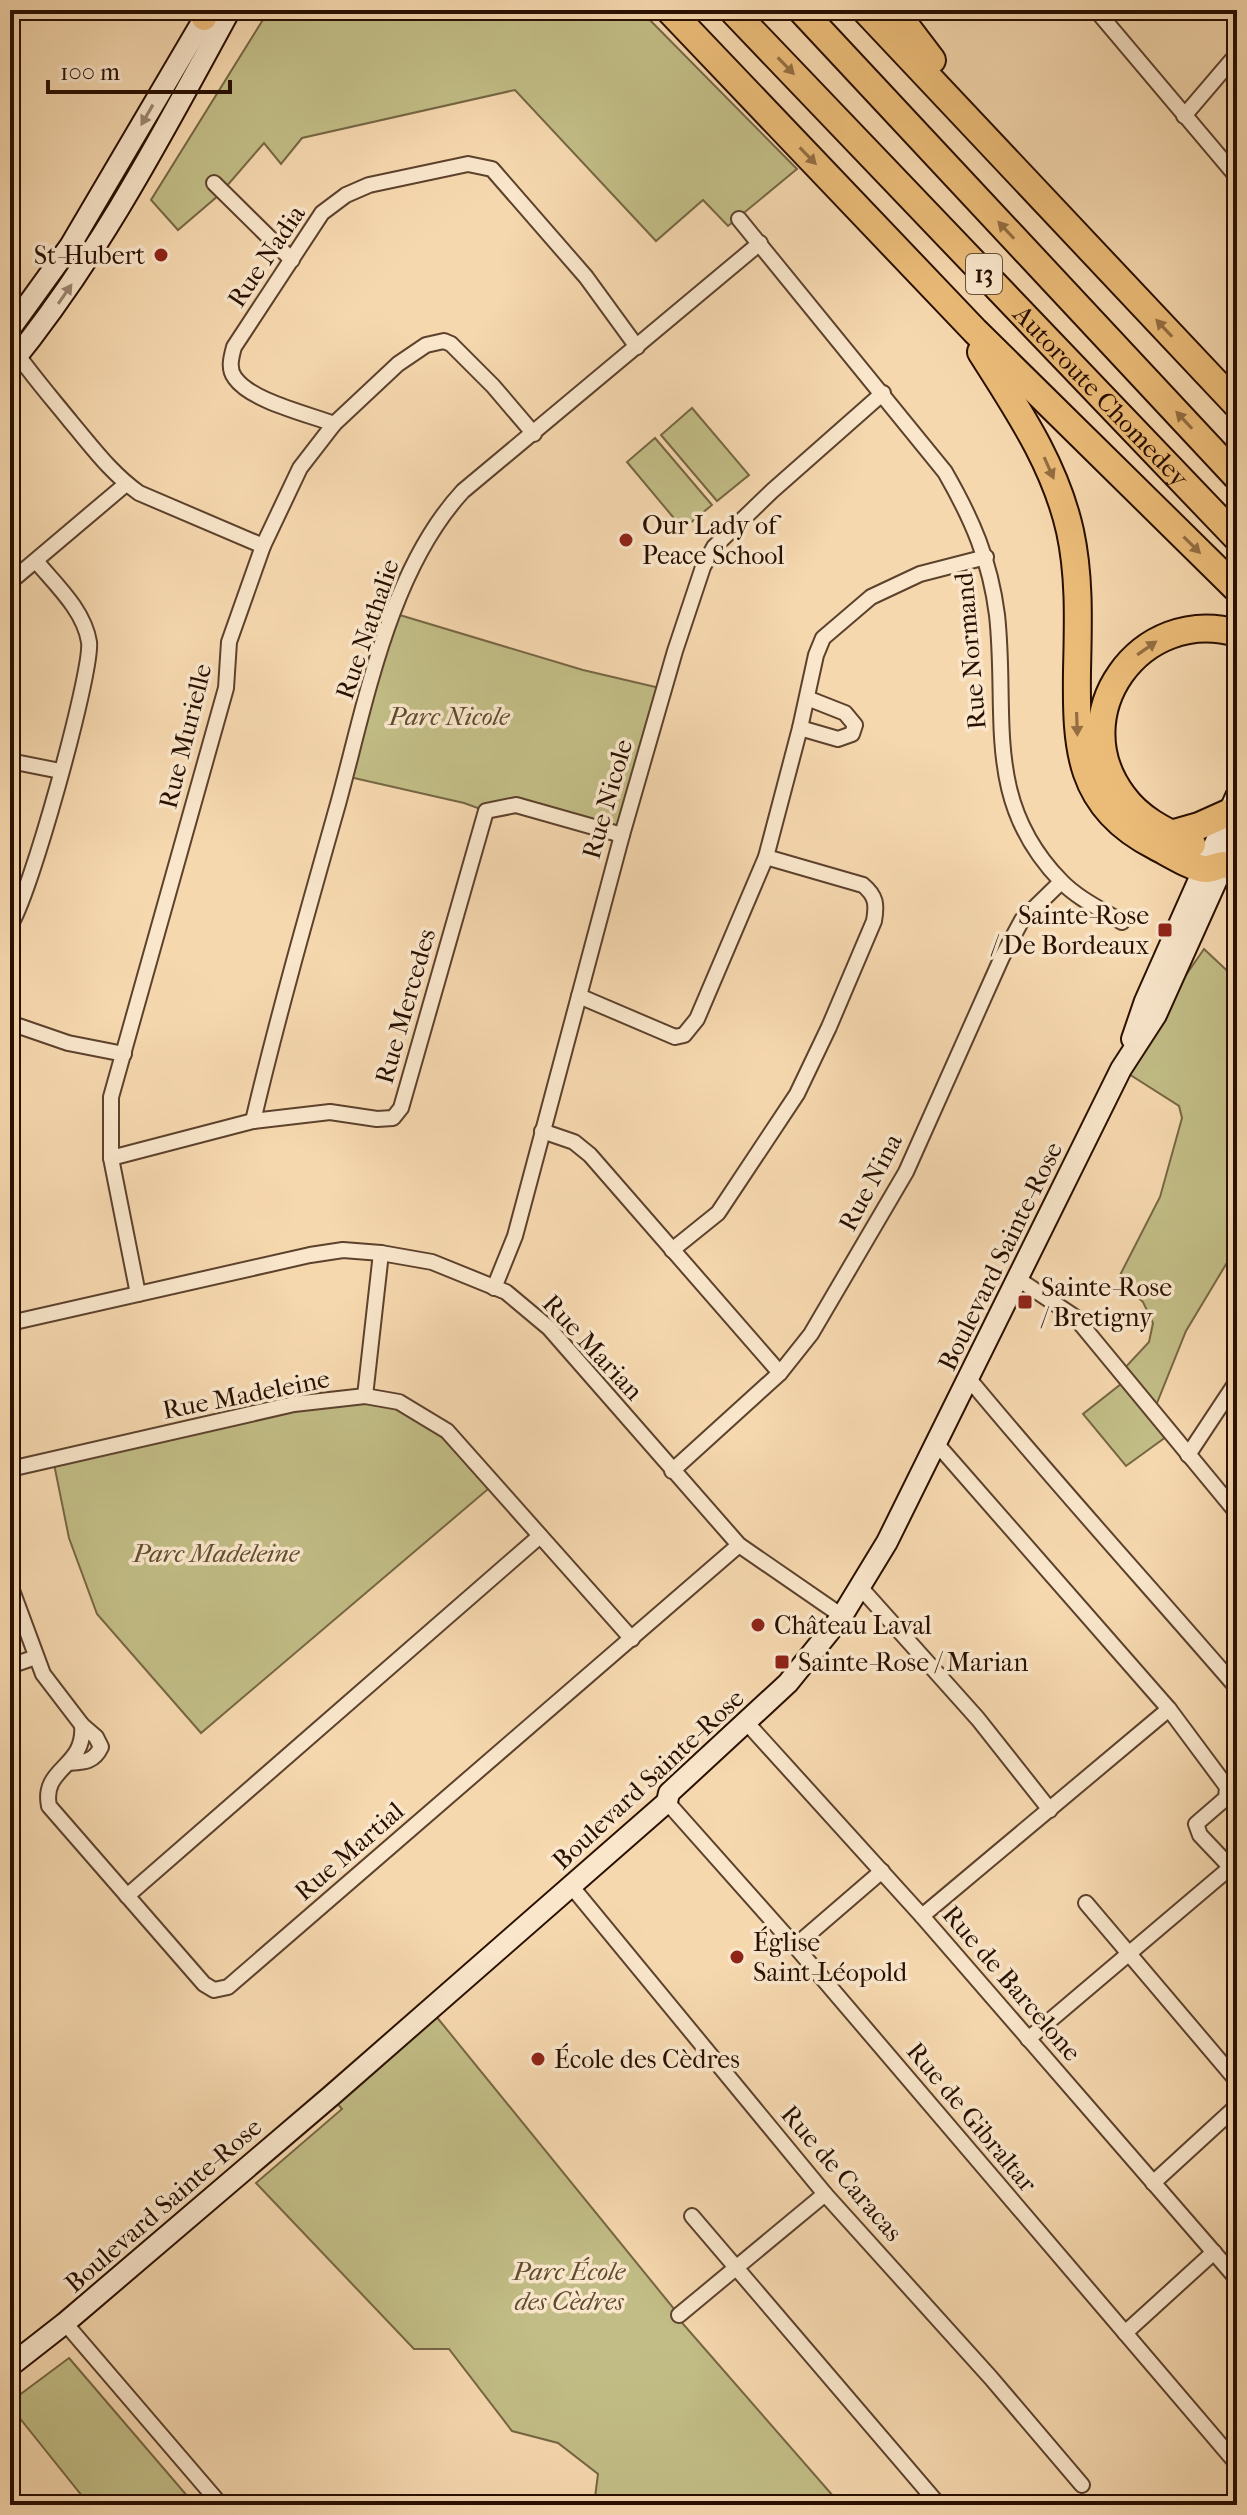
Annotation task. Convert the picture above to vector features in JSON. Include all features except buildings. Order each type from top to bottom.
[{"type":"highway","points":[[660,10],[715,60]]},
{"type":"highway","points":[[669,10],[953,309],[1237,589]]},
{"type":"highway","name":"Autoroute Chomedey","points":[[732,10],[1237,538]]},
{"type":"highway","name":"Autoroute Chomedey","points":[[801,10],[1237,477]]},
{"type":"highway","points":[[865,10],[1237,405]]},
{"type":"highway","points":[[894,10],[1011,165]]},
{"type":"highway","points":[[953,309],[1032,432],[1065,510],[1077,577],[1079,749],[1095,794],[1125,828],[1143,840],[1218,865]]},
{"type":"highway","points":[[1218,865],[1137,812],[1123,797],[1109,772],[1102,742],[1106,701],[1125,667],[1140,651],[1158,640],[1200,628],[1237,633]]},
{"type":"highway","points":[[1171,834],[1234,814]]},
{"type":"street","points":[[230,10],[101,240],[48,318],[13,355],[108,468],[126,484],[139,493],[263,546]]},
{"type":"street","points":[[1096,10],[1237,177]]},
{"type":"street","points":[[10,329],[70,246],[206,13]]},
{"type":"street","points":[[1184,116],[1237,54]]},
{"type":"street","name":"Rue Nadia","points":[[334,424],[249,392],[233,377],[230,364],[234,347],[322,213],[346,195],[369,185],[468,164],[492,169],[586,277],[637,347]]},
{"type":"street","points":[[214,183],[292,260]]},
{"type":"street","name":"Rue Normand","points":[[739,219],[945,472],[971,517],[986,557],[997,615],[1003,761],[1012,806],[1034,848],[1061,882],[1122,922]]},
{"type":"street","name":"Rue Nathalie","points":[[253,1121],[274,1032],[378,663],[393,613],[416,557],[443,513],[463,491],[760,243]]},
{"type":"street","name":"Rue Murielle","points":[[138,1294],[111,1158],[111,1097],[226,688],[229,642],[263,546],[300,468],[334,424],[398,364],[426,345],[444,341],[451,344],[493,386],[534,434]]},
{"type":"street","name":"Rue Nicole","points":[[494,1288],[515,1236],[622,835],[675,651],[703,567],[714,547],[777,486],[883,393]]},
{"type":"street","points":[[10,582],[126,484]]},
{"type":"street","points":[[579,996],[675,1037],[684,1035],[697,1019],[766,857],[816,655],[823,638],[871,597],[920,574],[986,557]]},
{"type":"street","points":[[10,925],[30,880],[85,681],[89,642],[74,607],[36,561]]},
{"type":"street","points":[[800,728],[838,739],[852,734],[855,725],[845,713],[807,698]]},
{"type":"street","points":[[10,761],[60,771]]},
{"type":"street","name":"Rue Mercedes","points":[[111,1158],[253,1121],[330,1112],[377,1119],[393,1118],[401,1108],[486,811],[516,805],[622,835]]},
{"type":"street","name":"Boulevard Sainte-Rose","points":[[11,2364],[65,2323],[667,1802],[669,1793],[788,1683],[842,1616],[887,1542],[1121,1069],[1145,1001],[1218,865],[1234,814]]},
{"type":"street","points":[[672,1250],[718,1213],[797,1094],[874,921],[877,906],[872,893],[863,885],[766,857]]},
{"type":"street","name":"Rue Nina","points":[[672,1471],[780,1373],[811,1334],[906,1172],[1002,957],[1022,920],[1061,882]]},
{"type":"street","points":[[10,1023],[68,1043],[124,1054]]},
{"type":"street","points":[[542,1131],[574,1142],[590,1155],[780,1373]]},
{"type":"street","name":"Rue Marian","points":[[10,1323],[343,1250],[432,1262],[506,1292],[549,1328],[739,1545],[842,1616]]},
{"type":"street","points":[[365,1396],[381,1253]]},
{"type":"street","points":[[1018,1279],[1075,1317],[1237,1513]]},
{"type":"street","points":[[969,1379],[1065,1496],[1122,1555],[1237,1688]]},
{"type":"street","points":[[1188,1455],[1237,1381]]},
{"type":"street","name":"Rue Madeleine","points":[[10,1469],[294,1404],[365,1396],[399,1402],[447,1431],[632,1639]]},
{"type":"street","points":[[936,1443],[1169,1709],[1227,1787],[1226,1798],[1196,1824],[1200,1835],[1234,1871],[1028,2039]]},
{"type":"street","points":[[127,1896],[540,1536]]},
{"type":"street","name":"Rue Martial","points":[[10,1585],[43,1674],[82,1725],[80,1747],[49,1783],[46,1794],[49,1806],[204,1984],[214,1990],[228,1987],[739,1545]]},
{"type":"street","points":[[860,1587],[978,1719],[1050,1810]]},
{"type":"street","points":[[10,1666],[36,1657]]},
{"type":"street","points":[[922,1916],[1169,1709]]},
{"type":"street","name":"Rue de Barcelone","points":[[747,1723],[922,1916],[1237,2279]]},
{"type":"street","name":"Rue de Gibraltar","points":[[667,1802],[795,1946],[1237,2464]]},
{"type":"street","points":[[795,1946],[882,1871]]},
{"type":"street","name":"Rue de Caracas","points":[[572,1887],[825,2194],[991,2378],[1082,2485]]},
{"type":"street","points":[[1086,1903],[1237,2081]]},
{"type":"street","points":[[1153,2183],[1237,2106]]},
{"type":"street","points":[[679,2315],[825,2194]]},
{"type":"street","points":[[692,2216],[939,2505]]},
{"type":"street","points":[[1125,2333],[1214,2252]]},
{"type":"street","points":[[65,2323],[221,2505]]},
{"type":"green space","points":[[269,10],[640,10],[797,169],[728,226],[703,200],[656,241],[515,90],[302,138],[281,164],[264,143],[219,195],[178,230],[151,200]]},
{"type":"green space","points":[[692,408],[749,475],[717,501],[661,435]]},
{"type":"green space","points":[[655,438],[712,505],[683,529],[627,462]]},
{"type":"green space","name":"Parc Nicole","points":[[393,613],[583,670],[664,689],[622,835],[517,805],[486,811],[464,803],[345,776]]},
{"type":"green space","points":[[1204,949],[1237,980],[1237,1246],[1186,1331],[1153,1413],[1170,1434],[1126,1466],[1083,1414],[1126,1380],[1121,1372],[1149,1342],[1153,1323],[1143,1302],[1118,1279],[1160,1197],[1182,1118],[1179,1106],[1121,1069]]},
{"type":"green space","name":"Parc Madeleine","points":[[399,1402],[450,1435],[494,1484],[201,1733],[97,1614],[69,1538],[53,1459],[294,1404]]},
{"type":"green space","name":"Parc École des Cèdres","points":[[431,2010],[679,2315],[677,2317],[841,2505],[594,2505],[598,2474],[558,2443],[512,2431],[449,2349],[414,2349],[256,2183],[342,2109],[331,2096]]},
{"type":"green space","points":[[69,2358],[195,2505],[82,2505],[86,2501],[10,2406],[10,2402]]},
{"type":"place","name":"St-Hubert","points":[[161,255]]},
{"type":"place","name":"Our Lady of Peace School","points":[[626,540]]},
{"type":"place","name":"Sainte-Rose / De Bordeaux","points":[[1165,930]]},
{"type":"place","name":"Sainte-Rose / Bretigny","points":[[1025,1302]]},
{"type":"place","name":"Château Laval","points":[[758,1625]]},
{"type":"place","name":"Sainte-Rose / Marian","points":[[782,1662]]},
{"type":"place","name":"Église Saint-Léopold","points":[[737,1957]]},
{"type":"place","name":"École des Cèdres","points":[[538,2059]]}]
